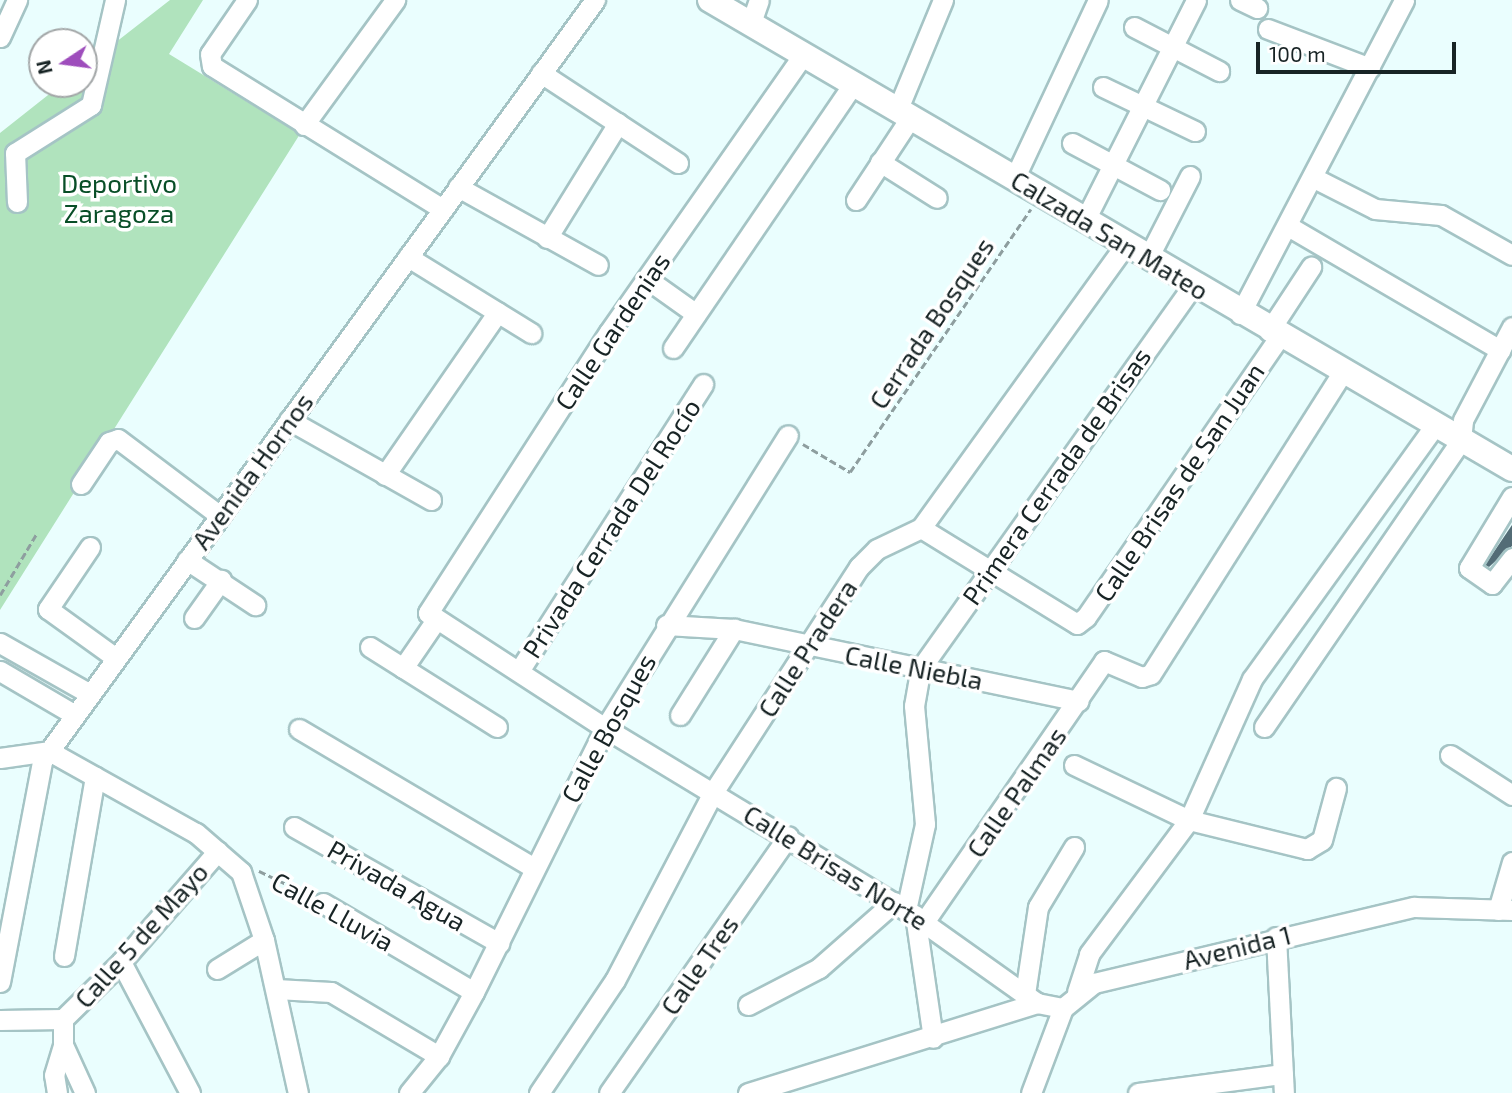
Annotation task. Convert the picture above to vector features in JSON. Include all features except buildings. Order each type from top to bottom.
[{"type":"main road","name":"Calzada San Mateo","points":[[710,0],[755,11],[803,55],[903,115],[1015,177],[1274,334],[1512,469]]},
{"type":"street","points":[[0,37],[17,0]]},
{"type":"street","points":[[17,202],[15,153],[91,105],[115,0]]},
{"type":"street","points":[[247,0],[209,61],[304,125],[443,209]]},
{"type":"street","points":[[304,125],[395,0]]},
{"type":"street","name":"Avenida Hornos","points":[[0,982],[9,889],[41,761],[595,0]]},
{"type":"street","points":[[856,200],[880,162],[903,115],[943,0]]},
{"type":"street","points":[[1015,177],[1098,0]]},
{"type":"street","points":[[1085,220],[1196,0]]},
{"type":"street","points":[[1240,314],[1314,178],[1404,0]]},
{"type":"street","points":[[1134,27],[1219,71]]},
{"type":"street","points":[[1268,29],[1370,68]]},
{"type":"street","name":"Calle Gardenias","points":[[403,668],[432,617],[647,279],[803,55]]},
{"type":"street","points":[[541,73],[678,163]]},
{"type":"street","points":[[673,348],[853,84]]},
{"type":"street","points":[[1103,87],[1195,131]]},
{"type":"street","points":[[547,239],[618,123]]},
{"type":"street","points":[[1072,143],[1160,190]]},
{"type":"street","points":[[880,162],[937,198]]},
{"type":"street","points":[[1148,258],[1189,176]]},
{"type":"street","points":[[1314,178],[1375,209],[1441,215],[1512,255]]},
{"type":"street","points":[[458,187],[547,239],[598,265]]},
{"type":"street","points":[[1288,226],[1500,350]]},
{"type":"street","name":"Calle Pradera","points":[[539,1093],[615,980],[715,791],[859,567],[877,549],[921,528],[1125,245]]},
{"type":"street","points":[[408,257],[531,333]]},
{"type":"street","name":"Calle Brisas de San Juan","points":[[986,571],[1076,624],[1086,617],[1274,334],[1311,267]]},
{"type":"street","points":[[647,279],[696,314]]},
{"type":"street","name":"Primera Cerrada de Brisas","points":[[921,668],[986,571],[1192,286]]},
{"type":"street","points":[[385,475],[498,312]]},
{"type":"street","points":[[1264,727],[1461,440],[1464,421],[1512,327]]},
{"type":"street","name":"Calle Palmas","points":[[748,1005],[819,968],[910,912],[1079,701],[1104,661],[1147,677],[1342,373]]},
{"type":"street","name":"Privada Cerrada Del Rocío","points":[[519,671],[703,384]]},
{"type":"street","points":[[289,420],[430,500]]},
{"type":"street","points":[[1031,1093],[1063,1008],[1077,992],[1089,954],[1189,820],[1252,679],[1435,425]]},
{"type":"street","name":"Calle Bosques","points":[[409,1093],[439,1056],[474,992],[532,867],[605,728],[666,625],[788,435]]},
{"type":"street","points":[[80,484],[109,442],[118,439],[220,516]]},
{"type":"street","points":[[1512,497],[1469,568],[1492,584],[1512,558]]},
{"type":"street","points":[[921,528],[986,571]]},
{"type":"street","points":[[90,547],[48,609],[116,658]]},
{"type":"street","points":[[187,561],[221,580],[255,605]]},
{"type":"street","points":[[194,618],[221,580]]},
{"type":"street","name":"Calle Brisas Norte","points":[[432,617],[605,728],[715,791],[910,912],[1031,999],[1063,1008]]},
{"type":"street","name":"Calle Niebla","points":[[666,625],[734,629],[1079,701]]},
{"type":"street","points":[[680,715],[734,629]]},
{"type":"street","points":[[0,643],[90,694]]},
{"type":"street","points":[[370,647],[497,727]]},
{"type":"street","points":[[921,668],[914,706],[925,824],[910,912],[933,1038]]},
{"type":"street","points":[[0,671],[75,715]]},
{"type":"street","points":[[299,729],[532,867]]},
{"type":"street","points":[[0,758],[49,751]]},
{"type":"street","name":"Calle Lluvia","points":[[49,751],[218,851],[242,872]]},
{"type":"street","points":[[1450,755],[1512,795]]},
{"type":"street","points":[[1074,765],[1189,820],[1316,847],[1336,788]]},
{"type":"street","points":[[64,956],[96,777]]},
{"type":"street","name":"Privada Agua","points":[[295,827],[499,943]]},
{"type":"street","name":"Calle Tres","points":[[609,1093],[788,836]]},
{"type":"street","points":[[748,1093],[933,1038],[1031,999],[1038,907],[1074,847]]},
{"type":"street","name":"Calle 5 de Mayo","points":[[63,1019],[121,962],[218,851]]},
{"type":"street","points":[[1505,910],[1512,862]]},
{"type":"street","points":[[242,872],[264,940],[298,1093]]},
{"type":"street","name":"Calle Lluvia","points":[[323,903],[474,992]]},
{"type":"street","name":"Avenida 1","points":[[1077,992],[1276,937],[1414,907],[1505,910]]},
{"type":"street","points":[[1138,1093],[1284,1083],[1276,937]]},
{"type":"street","points":[[217,969],[264,940]]},
{"type":"street","points":[[121,962],[190,1093]]},
{"type":"street","points":[[276,989],[331,992],[439,1056]]},
{"type":"street","points":[[0,1020],[63,1019],[63,1045],[54,1074],[57,1093]]},
{"type":"street","points":[[63,1045],[85,1093]]},
{"type":"path","name":"Cerrada Bosques","points":[[788,435],[850,472],[1041,193]]},
{"type":"path","points":[[0,595],[37,533]]},
{"type":"path","name":"Calle Lluvia","points":[[242,872],[270,874],[323,903]]},
{"type":"green space","name":"Deportivo Zaragoza","points":[[170,0],[203,0],[169,54],[300,134],[0,610],[0,133],[44,98],[98,98],[98,56]]}]
